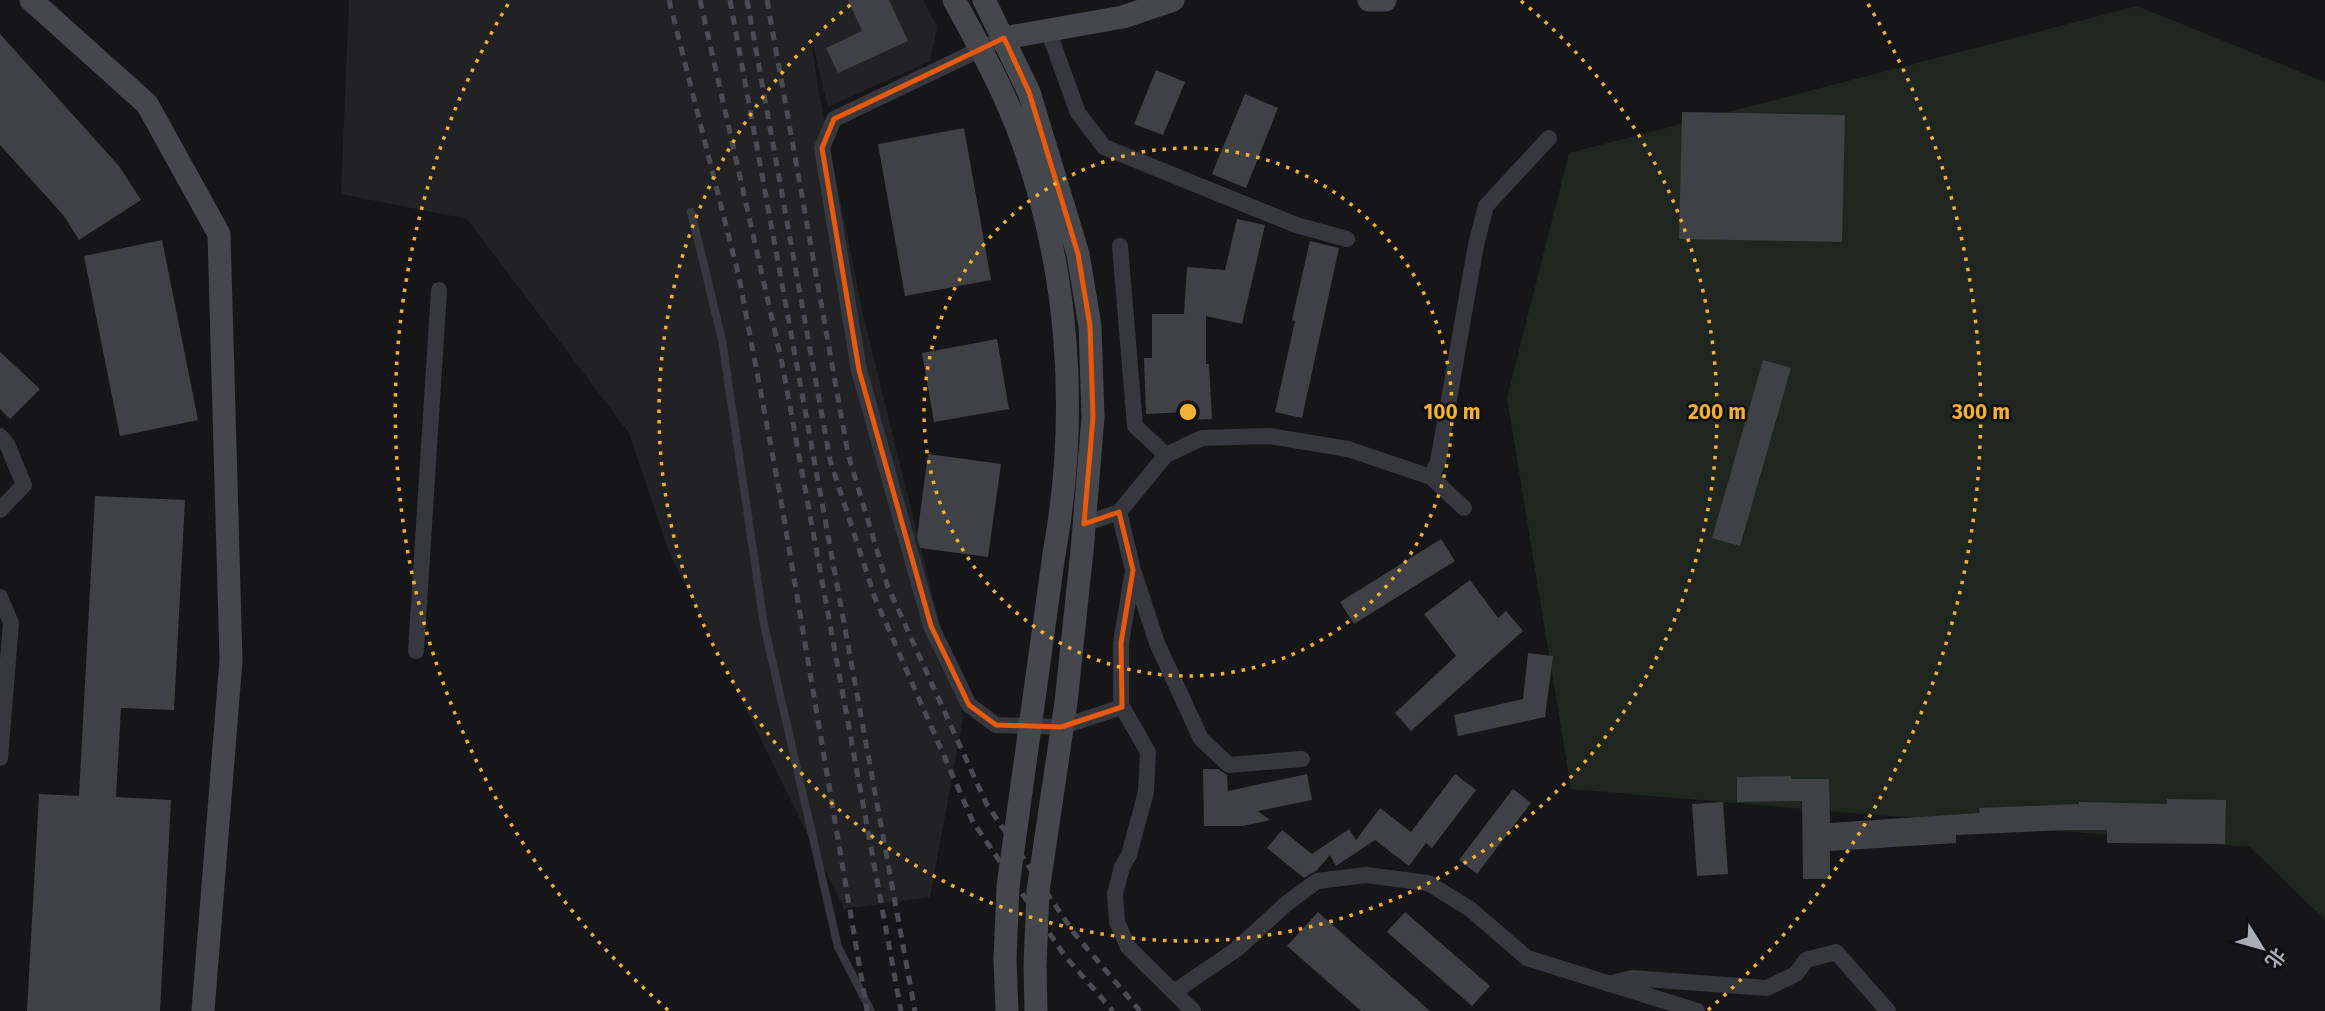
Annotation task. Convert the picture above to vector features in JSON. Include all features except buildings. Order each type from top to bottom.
[{"type":"main road","points":[[31,0],[147,104],[219,234],[231,660],[203,1011]]},
{"type":"main road","points":[[954,0],[981,49],[1016,124],[1042,204],[1060,297],[1066,353],[1069,422],[1064,494],[1008,886],[1005,959],[1007,1011]]},
{"type":"main road","points":[[984,0],[1029,92],[1078,254],[1090,326],[1093,417],[1066,702],[1038,891],[1035,966],[1037,1011]]},
{"type":"main road","points":[[1004,38],[1123,17],[1173,0]]},
{"type":"main road","points":[[1370,0],[1385,0]]},
{"type":"street","points":[[1048,30],[1078,113],[1104,147],[1296,225],[1347,239]]},
{"type":"street","points":[[1004,38],[834,119],[822,148],[859,370],[931,626],[969,705],[996,725],[1062,727],[1122,708]]},
{"type":"street","points":[[1431,477],[1438,462],[1476,245],[1486,206],[1549,138]]},
{"type":"street","points":[[1120,246],[1135,426],[1166,455]]},
{"type":"street","points":[[416,651],[439,290]]},
{"type":"street","points":[[0,436],[7,444],[24,485],[0,510]]},
{"type":"street","points":[[1084,524],[1119,512],[1166,455],[1202,438],[1269,436],[1348,449],[1431,477],[1464,508]]},
{"type":"street","points":[[1119,512],[1133,570],[1157,643],[1201,739],[1229,765],[1302,759]]},
{"type":"street","points":[[1133,570],[1121,643],[1122,708],[1147,752],[1146,792],[1115,894],[1117,922],[1135,955],[1193,1011]]},
{"type":"street","points":[[0,597],[11,623],[0,758]]},
{"type":"street","points":[[1174,992],[1237,949],[1286,904],[1317,881],[1366,875],[1428,883],[1470,909],[1527,958],[1697,1011]]},
{"type":"street","points":[[1606,984],[1632,978],[1767,988],[1796,974],[1806,960],[1836,952],[1888,1011]]},
{"type":"lane","points":[[691,212],[722,340],[764,625],[838,947],[871,1011]]},
{"type":"highlighted area","points":[[1004,38],[1029,92],[1078,254],[1090,326],[1093,417],[1084,524],[1119,512],[1133,570],[1121,643],[1122,707],[1061,727],[996,725],[969,705],[931,626],[859,370],[822,148],[834,119]]},
{"type":"shaded area","points":[[349,0],[923,0],[937,26],[930,61],[828,107],[810,33],[819,93],[864,319],[963,718],[930,897],[844,909],[669,552],[629,433],[467,219],[341,194]]},
{"type":"shaded area","points":[[2137,6],[2325,82],[2325,920],[2250,847],[1571,789],[1507,398],[1569,153]]},
{"type":"railway","points":[[669,0],[739,277],[779,489],[867,1011]]},
{"type":"railway","points":[[700,0],[782,363],[901,1011]]},
{"type":"railway","points":[[730,0],[915,1011]]},
{"type":"railway","points":[[747,0],[830,460],[875,598],[973,822],[1065,956],[1113,1011]]},
{"type":"railway","points":[[767,0],[848,454],[888,587],[986,803],[1074,933],[1140,1011]]}]
